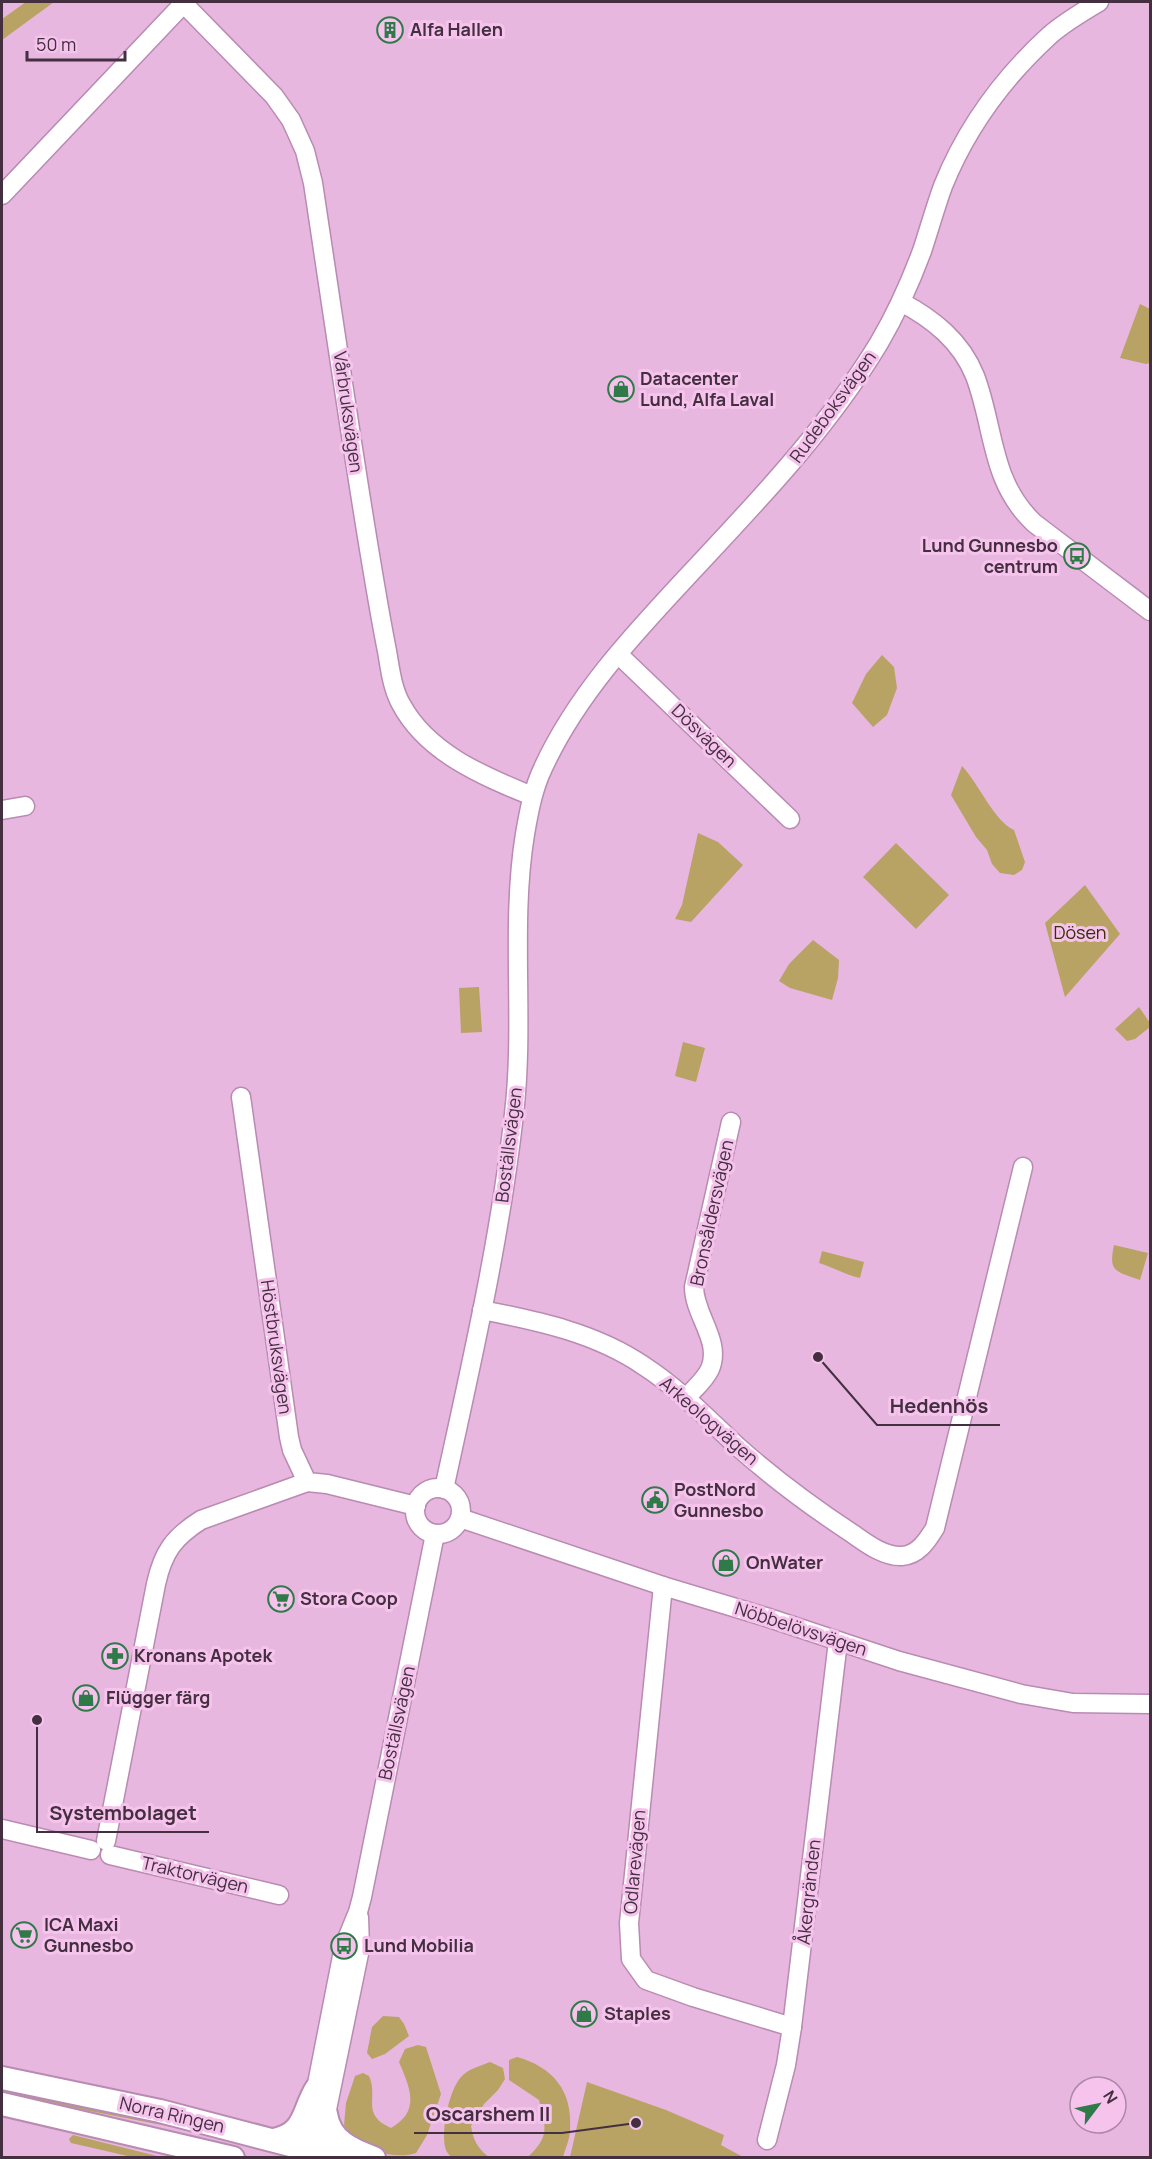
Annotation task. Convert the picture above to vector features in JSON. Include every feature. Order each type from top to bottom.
[{"type":"main road","name":"Norra Ringen","points":[[2,2078],[160,2111],[274,2140],[309,2155],[340,2157]]},
{"type":"main road","points":[[274,2140],[288,2135],[300,2125],[316,2090]]},
{"type":"main road","name":"Norra Ringen","points":[[2,2104],[232,2157]]},
{"type":"main road","points":[[326,2114],[329,2126],[342,2143],[353,2150],[374,2157]]},
{"type":"street","points":[[2,195],[184,2]]},
{"type":"street","name":"Vårbruksvägen","points":[[184,2],[274,96],[291,120],[305,151],[381,620],[392,678],[400,703],[417,728],[445,753],[487,778],[532,796]]},
{"type":"street","name":"Rudeboksvägen","points":[[532,796],[556,741],[601,674],[792,464],[830,416],[876,348],[901,302],[923,249],[943,187],[973,126],[1011,74],[1038,46],[1070,20],[1099,2]]},
{"type":"street","points":[[901,302],[926,315],[939,326],[965,357],[981,395],[1005,484],[1022,512],[1034,524],[1150,611]]},
{"type":"street","name":"Dösvägen","points":[[618,654],[790,819]]},
{"type":"street","name":"Boställsvägen","points":[[444,1489],[482,1310],[504,1191],[515,1111],[519,1047],[518,902],[521,857],[532,796]]},
{"type":"street","points":[[2,810],[26,806]]},
{"type":"street","name":"Höstbruksvägen","points":[[241,1097],[289,1437],[292,1450],[307,1482]]},
{"type":"street","name":"Bronsåldersvägen","points":[[686,1398],[706,1376],[713,1358],[712,1345],[696,1306],[694,1287],[731,1122]]},
{"type":"street","name":"Arkeologvägen","points":[[482,1310],[542,1322],[584,1335],[643,1365],[686,1398],[768,1472],[832,1520],[882,1551],[895,1556],[904,1556],[916,1551],[926,1543],[935,1528],[941,1509],[1023,1167]]},
{"type":"street","points":[[102,1849],[156,1584],[165,1554],[173,1542],[186,1529],[201,1520],[307,1482],[327,1484],[416,1506]]},
{"type":"street","points":[[444,1489],[458,1500],[461,1507],[460,1518],[451,1530],[435,1534],[428,1532],[419,1524],[415,1511],[416,1506],[423,1494],[430,1490],[444,1489]]},
{"type":"street","name":"Nöbbelövsvägen","points":[[460,1518],[663,1587],[766,1617],[899,1661],[1021,1694],[1073,1702],[1150,1704]]},
{"type":"street","name":"Boställsvägen","points":[[309,2155],[316,2090],[344,1946],[358,1912],[432,1560],[435,1534]]},
{"type":"street","name":"Odlarevägen","points":[[663,1587],[630,1913],[631,1959],[646,1980],[792,2027]]},
{"type":"street","name":"Åkergränden","points":[[767,2140],[786,2065],[792,2027],[838,1641]]},
{"type":"street","name":"Traktorvägen","points":[[2,1829],[102,1849],[279,1895]]},
{"type":"street","name":"Boställsvägen","points":[[309,2155],[326,2114],[360,1949],[358,1912]]},
{"type":"green space","points":[[26,2],[54,2],[2,40],[2,19]]},
{"type":"green space","points":[[1140,304],[1150,309],[1150,363],[1146,364],[1120,358]]},
{"type":"green space","points":[[882,655],[894,667],[897,688],[887,715],[873,727],[852,703],[866,674]]},
{"type":"green space","points":[[962,766],[993,811],[1014,830],[1025,862],[1022,870],[1014,875],[1000,873],[992,864],[987,850],[976,837],[951,795]]},
{"type":"green space","points":[[698,833],[718,842],[743,865],[691,922],[675,919],[682,905]]},
{"type":"green space","points":[[896,843],[949,895],[916,929],[863,877]]},
{"type":"green space","name":"Dösen","points":[[1085,885],[1120,934],[1065,997],[1045,923]]},
{"type":"green space","points":[[813,940],[839,960],[838,978],[832,1000],[790,988],[779,981],[789,964]]},
{"type":"green space","points":[[479,987],[482,1032],[461,1033],[459,988]]},
{"type":"green space","points":[[1139,1007],[1150,1023],[1150,1027],[1135,1039],[1127,1041],[1115,1029]]},
{"type":"green space","points":[[683,1042],[705,1048],[696,1082],[675,1076]]},
{"type":"green space","points":[[1114,1245],[1148,1253],[1140,1280],[1125,1275],[1113,1266]]},
{"type":"green space","points":[[822,1251],[864,1262],[860,1278],[819,1263]]},
{"type":"green space","points":[[383,2016],[399,2017],[409,2036],[385,2054],[372,2059],[367,2053],[372,2027]]},
{"type":"green space","points":[[418,2045],[426,2047],[441,2094],[427,2135],[416,2153],[409,2155],[385,2154],[369,2149],[354,2139],[344,2125],[346,2103],[355,2076],[363,2073],[369,2076],[372,2084],[373,2111],[382,2123],[391,2128],[400,2121],[410,2107],[407,2081],[399,2062],[405,2049]]},
{"type":"green space","points":[[517,2057],[541,2067],[550,2074],[564,2092],[570,2116],[570,2130],[563,2157],[528,2157],[543,2137],[544,2125],[539,2100],[509,2080],[509,2060]]},
{"type":"green space","points":[[490,2062],[503,2068],[505,2079],[484,2104],[471,2126],[477,2144],[489,2157],[451,2157],[444,2143],[449,2101],[464,2074]]},
{"type":"green space","points":[[587,2082],[666,2110],[724,2135],[721,2145],[743,2157],[570,2157]]},
{"type":"green space","points":[[2,2086],[86,2103],[203,2133],[2,2094]]},
{"type":"green space","points":[[73,2135],[161,2157],[132,2157],[71,2143],[69,2139]]},
{"type":"place","name":"Alfa Hallen","points":[[390,30]]},
{"type":"place","name":"Datacenter Lund, Alfa Laval","points":[[621,389]]},
{"type":"place","name":"Lund Gunnesbo centrum","points":[[1077,556]]},
{"type":"place","name":"Hedenhös","points":[[818,1357]]},
{"type":"place","name":"PostNord Gunnesbo","points":[[655,1500]]},
{"type":"place","name":"OnWater","points":[[726,1563]]},
{"type":"place","name":"Stora Coop","points":[[281,1599]]},
{"type":"place","name":"Kronans Apotek","points":[[115,1656]]},
{"type":"place","name":"Flügger färg","points":[[86,1698]]},
{"type":"place","name":"Systembolaget","points":[[37,1720]]},
{"type":"place","name":"ICA Maxi Gunnesbo","points":[[24,1935]]},
{"type":"place","name":"Lund Mobilia","points":[[344,1946]]},
{"type":"place","name":"Staples","points":[[584,2014]]},
{"type":"place","name":"Oscarshem II","points":[[636,2123]]}]
